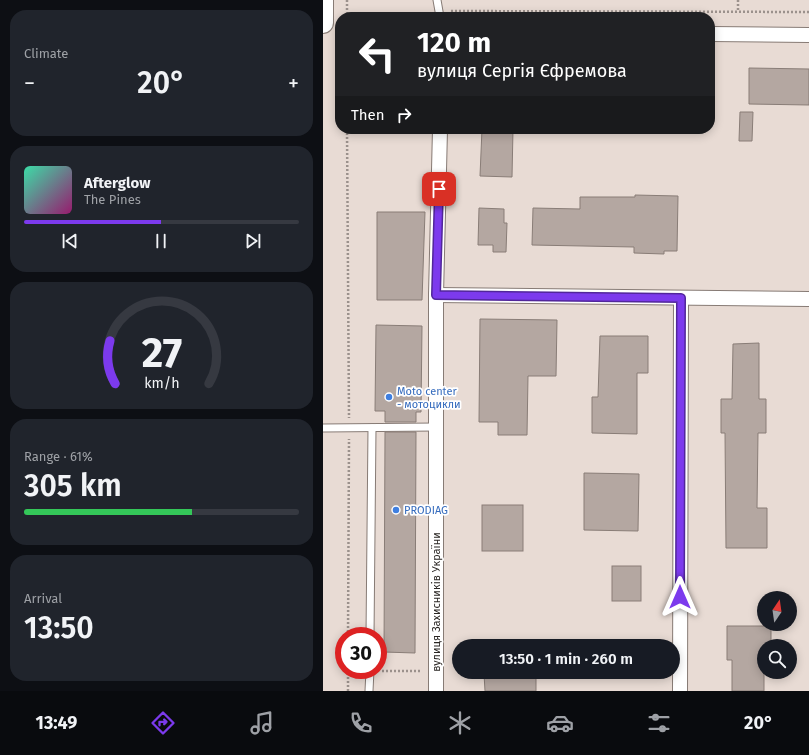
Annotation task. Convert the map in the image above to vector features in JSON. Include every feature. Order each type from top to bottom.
[{"type":"main road","points":[[323,0],[323,23]]},
{"type":"street","points":[[715,34],[809,35]]},
{"type":"street","name":"вулиця Захисників України","points":[[436,691],[436,295],[440,134]]},
{"type":"street","points":[[436,295],[809,299]]},
{"type":"street","points":[[680,691],[681,298]]},
{"type":"lane","points":[[437,0],[439,12]]},
{"type":"lane","points":[[323,428],[436,427]]},
{"type":"lane","points":[[370,627],[372,428]]},
{"type":"lane","points":[[369,691],[370,679]]},
{"type":"path","points":[[347,0],[347,12]]},
{"type":"path","points":[[738,0],[738,11]]},
{"type":"path","points":[[638,12],[809,12]]},
{"type":"path","points":[[347,134],[349,428],[348,627]]},
{"type":"path","points":[[387,670],[436,671]]},
{"type":"path","points":[[348,679],[348,691]]},
{"type":"building","points":[[749,68],[809,69],[809,105],[749,104]]},
{"type":"building","points":[[740,112],[753,112],[752,141],[739,141]]},
{"type":"building","points":[[482,134],[513,134],[512,177],[480,176]]},
{"type":"building","points":[[635,195],[678,196],[677,251],[664,251],[664,254],[634,253],[634,247],[532,245],[533,208],[580,209],[580,197],[635,197]]},
{"type":"building","points":[[479,208],[504,209],[504,223],[507,223],[506,252],[493,252],[493,245],[478,245]]},
{"type":"building","points":[[377,212],[425,212],[422,300],[377,300]]},
{"type":"building","points":[[480,319],[557,320],[556,376],[528,376],[527,435],[498,435],[498,422],[479,422]]},
{"type":"building","points":[[376,325],[422,326],[421,412],[416,412],[416,422],[385,422],[385,411],[375,411]]},
{"type":"building","points":[[600,336],[648,336],[648,373],[637,373],[637,434],[592,433],[592,397],[598,397]]},
{"type":"building","points":[[759,343],[759,399],[766,399],[766,433],[758,433],[757,508],[767,508],[767,548],[726,548],[725,433],[721,433],[721,399],[732,399],[733,344]]},
{"type":"building","points":[[385,432],[416,432],[415,653],[387,652],[387,627],[384,627]]},
{"type":"building","points":[[584,473],[639,474],[638,531],[584,530]]},
{"type":"building","points":[[482,505],[523,505],[523,551],[482,551]]},
{"type":"building","points":[[612,566],[641,566],[641,601],[612,601]]},
{"type":"building","points":[[727,626],[757,626],[757,631],[771,631],[771,639],[757,639],[757,679],[764,679],[764,691],[732,691],[732,660],[727,660]]},
{"type":"building","points":[[484,679],[536,679],[536,691],[485,691]]},
{"type":"place","name":"Moto center - мотоцикли","points":[[389,397]]},
{"type":"place","name":"PRODIAG","points":[[396,510]]},
{"type":"route","points":[[439,189],[436,295],[681,298],[680,597]]}]
